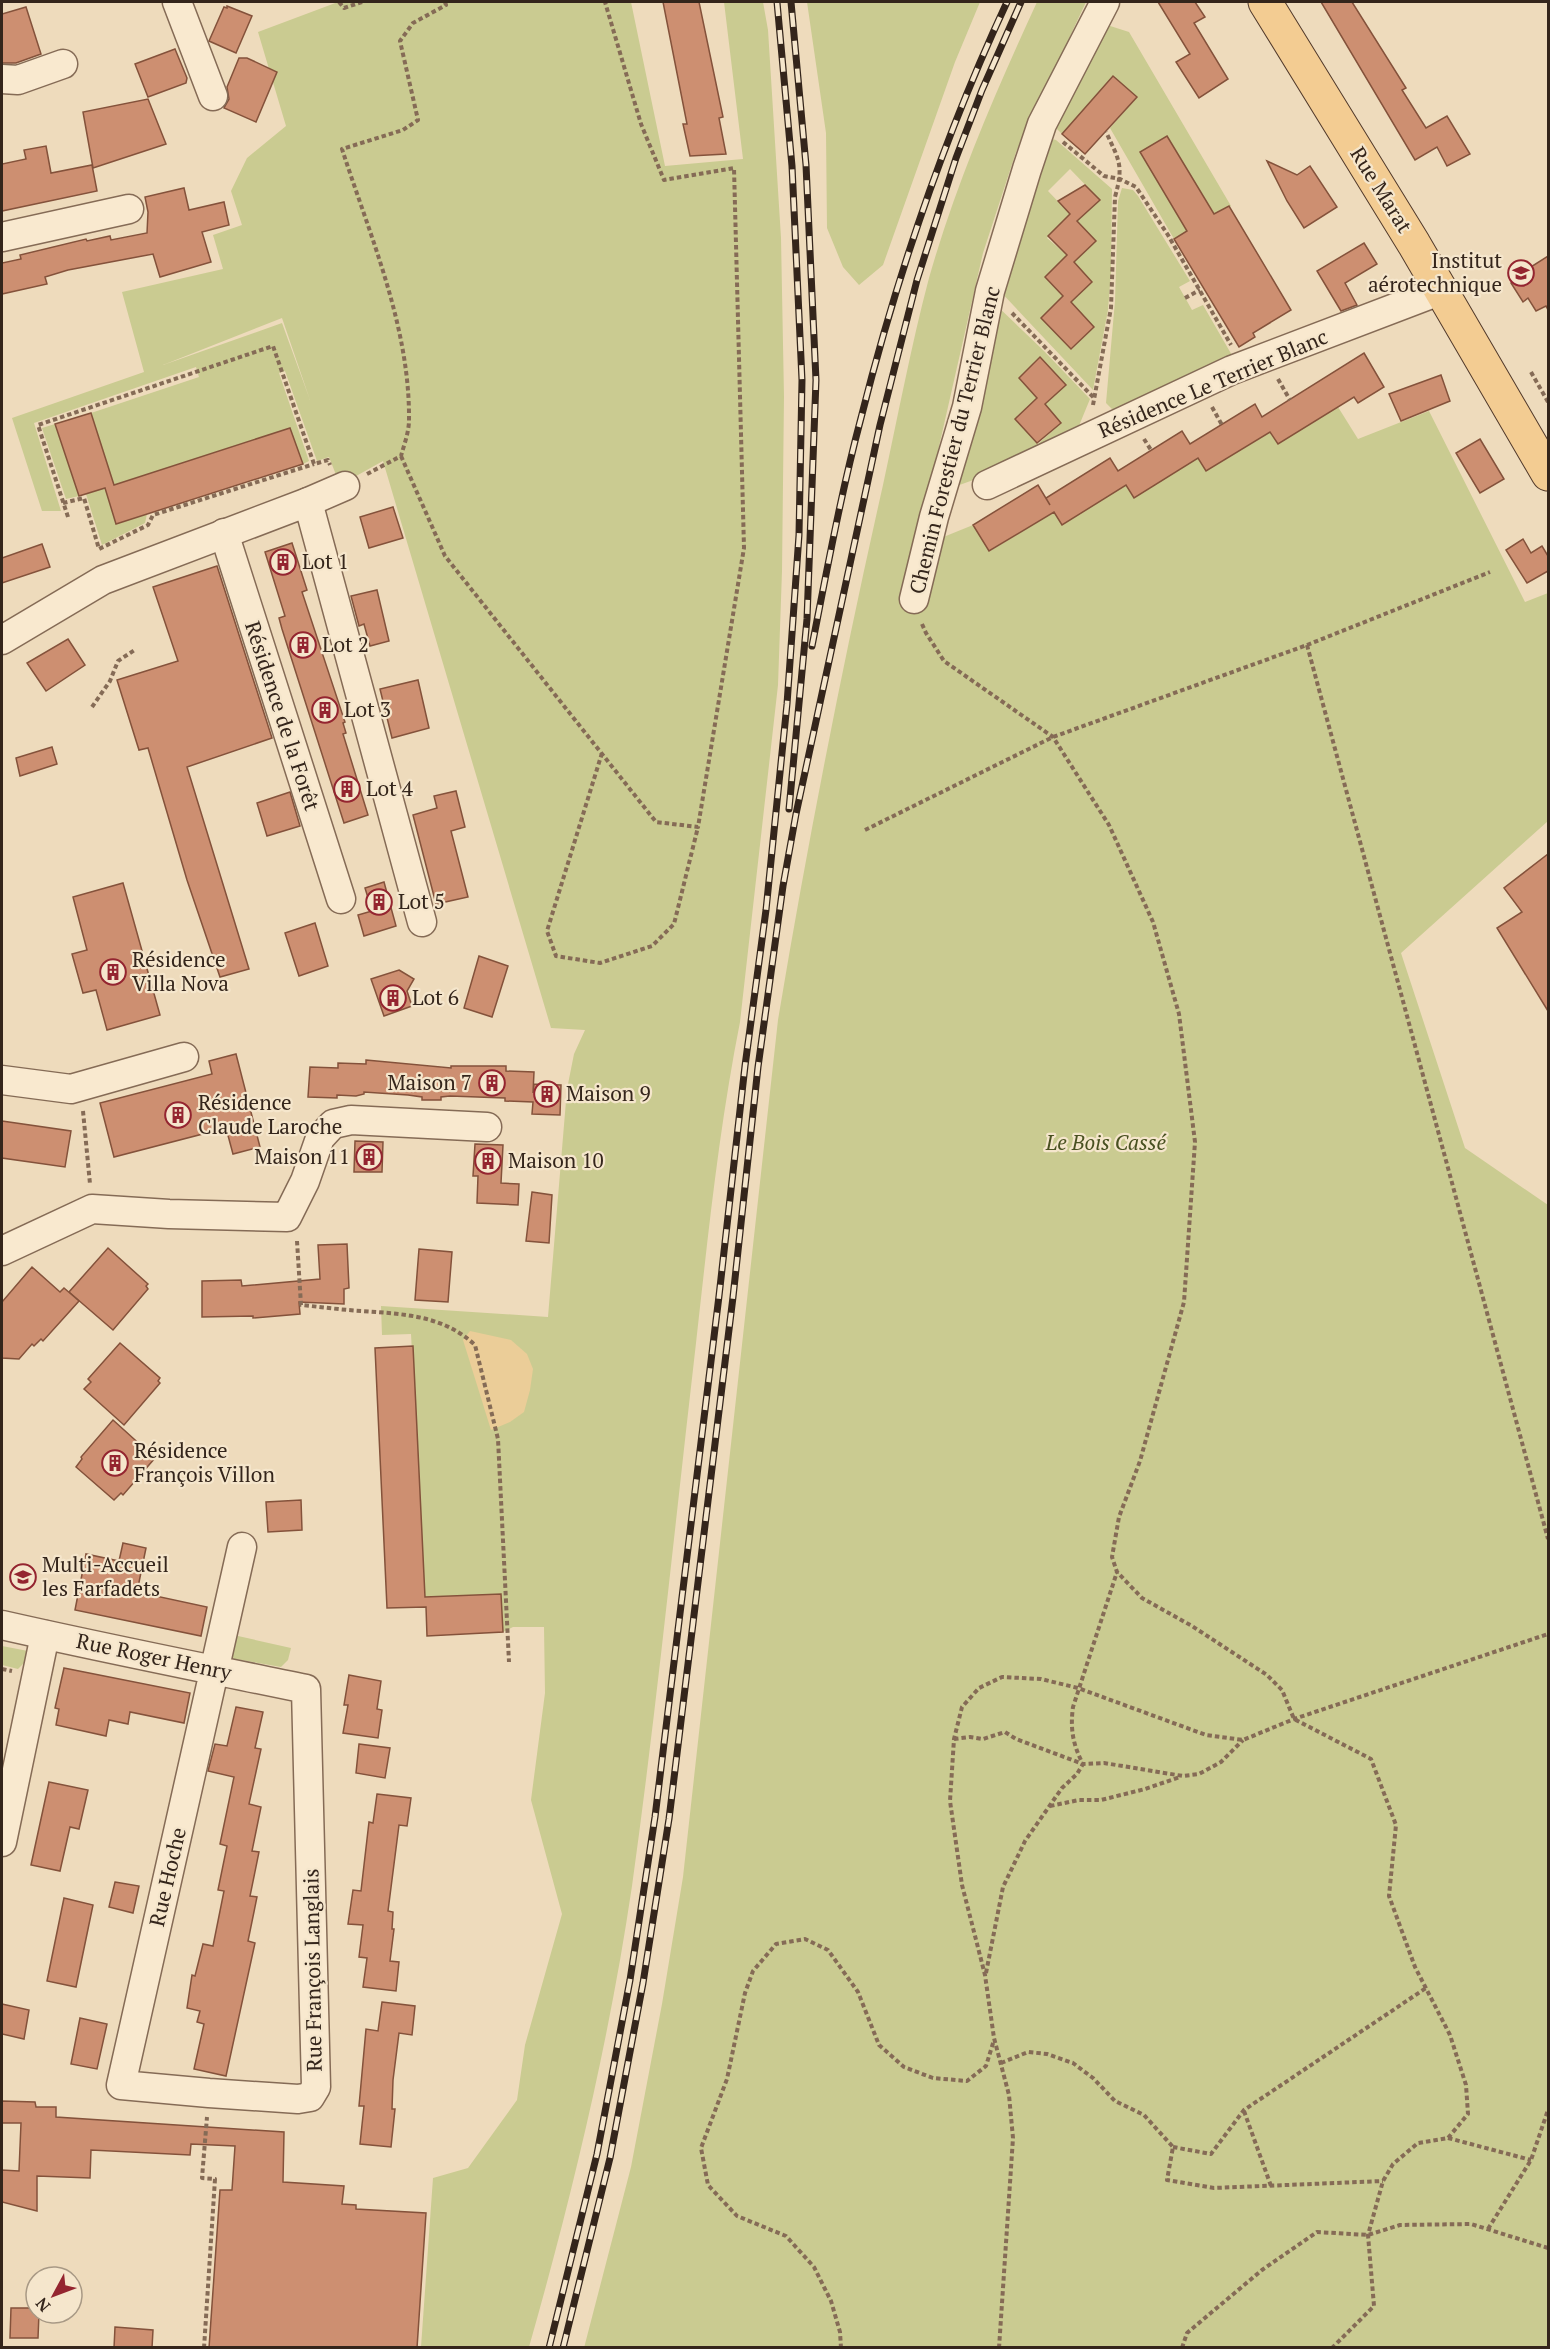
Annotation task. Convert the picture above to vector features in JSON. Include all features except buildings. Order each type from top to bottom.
[{"type":"main road","name":"Rue Marat","points":[[1265,2],[1442,290],[1548,474]]},
{"type":"main road","name":"Rue Marat","points":[[1286,2],[1431,243],[1445,255],[1548,432]]},
{"type":"street","points":[[177,2],[213,96]]},
{"type":"street","name":"Chemin Forestier du Terrier Blanc","points":[[914,599],[934,517],[967,407],[990,291],[1042,124],[1105,2]]},
{"type":"street","points":[[2,79],[18,80],[63,64]]},
{"type":"street","points":[[2,237],[129,209]]},
{"type":"street","name":"Résidence Le Terrier Blanc","points":[[987,485],[1243,366],[1442,290]]},
{"type":"street","points":[[2,640],[103,580],[342,487]]},
{"type":"street","points":[[308,502],[422,922]]},
{"type":"street","name":"Résidence de la Forêt","points":[[224,533],[341,899]]},
{"type":"street","points":[[2,1080],[71,1089],[184,1057]]},
{"type":"street","points":[[2,1251],[92,1209],[169,1214],[287,1217],[308,1173],[320,1138],[333,1124],[351,1120],[487,1127]]},
{"type":"street","name":"Rue Hoche","points":[[122,2085],[242,1547]]},
{"type":"street","name":"Rue Roger Henry","points":[[2,1625],[306,1689]]},
{"type":"street","points":[[2,1842],[45,1635]]},
{"type":"street","name":"Rue François Langlais","points":[[122,2085],[298,2099],[310,2097],[316,2087],[306,1689]]},
{"type":"path","points":[[339,2],[344,8],[362,2]]},
{"type":"path","points":[[445,2],[446,5],[413,24],[400,41],[418,120],[403,130],[342,149],[374,239],[404,357],[410,422],[401,456],[446,556],[656,822],[698,827]]},
{"type":"path","points":[[602,753],[547,931],[556,956],[600,963],[652,946],[674,924],[698,827],[744,548],[734,168],[664,180],[641,124],[605,2]]},
{"type":"path","points":[[1042,124],[1104,176],[1120,179],[1136,187],[1200,290],[1243,366]]},
{"type":"path","points":[[1082,440],[1095,399],[1111,308],[1115,197],[1121,164],[1106,132]]},
{"type":"path","points":[[1185,298],[1200,290]]},
{"type":"path","points":[[990,291],[1095,399]]},
{"type":"path","points":[[68,517],[38,425],[273,346],[314,464]]},
{"type":"path","points":[[1531,372],[1548,402]]},
{"type":"path","points":[[63,503],[84,498],[99,549],[148,525],[153,515],[314,464],[328,460],[342,487],[401,456]]},
{"type":"path","points":[[865,830],[1053,737],[1307,645],[1490,572]]},
{"type":"path","name":"Chemin Forestier du Terrier Blanc","points":[[914,599],[926,633],[944,661],[1053,737],[1109,825],[1153,922],[1179,1014],[1195,1142],[1184,1302],[1140,1461],[1119,1517],[1113,1557],[1117,1572]]},
{"type":"path","points":[[1307,645],[1548,1539]]},
{"type":"path","points":[[92,707],[110,681],[118,661],[136,649]]},
{"type":"path","points":[[80,1086],[92,1209]]},
{"type":"path","points":[[287,1217],[297,1243],[301,1305],[419,1316],[444,1324],[467,1337],[475,1345],[498,1439],[509,1662]]},
{"type":"path","points":[[1083,1764],[1074,1748],[1070,1726],[1078,1688],[1117,1572],[1142,1598],[1192,1626],[1267,1676],[1282,1690],[1294,1719],[1371,1759],[1396,1825],[1389,1896],[1415,1967],[1450,2035],[1466,2085],[1468,2114],[1448,2138]]},
{"type":"path","points":[[1049,1806],[1079,1800],[1101,1800],[1182,1776],[1199,1774],[1221,1762],[1243,1740],[1294,1719],[1548,1634]]},
{"type":"path","points":[[999,2348],[1013,2138],[1009,2095],[994,2038],[986,1975],[962,1885],[950,1801],[954,1739],[962,1707],[979,1688],[1002,1677],[1041,1679],[1078,1688],[1206,1735],[1243,1740]]},
{"type":"path","points":[[954,1739],[970,1737],[983,1739],[1005,1732],[1016,1739],[1083,1764],[1104,1763],[1182,1776]]},
{"type":"path","points":[[986,1975],[1003,1887],[1025,1841],[1062,1788],[1077,1774],[1083,1764]]},
{"type":"path","points":[[841,2348],[840,2332],[831,2301],[814,2267],[786,2236],[737,2216],[708,2185],[701,2148],[727,2079],[745,1993],[753,1971],[776,1944],[806,1939],[828,1950],[858,1992],[879,2045],[904,2067],[933,2078],[967,2081],[986,2066],[994,2038]]},
{"type":"path","points":[[1001,2063],[1028,2052],[1047,2054],[1073,2063],[1093,2078],[1115,2101],[1144,2115],[1173,2147],[1211,2154],[1244,2110],[1426,1988]]},
{"type":"path","points":[[204,2348],[215,2179],[202,2178],[209,2093]]},
{"type":"path","points":[[1244,2110],[1271,2186]]},
{"type":"path","points":[[1488,2229],[1531,2160],[1548,2110]]},
{"type":"path","points":[[1332,2348],[1374,2306],[1368,2235],[1383,2181],[1393,2164],[1418,2144],[1448,2138],[1531,2160]]},
{"type":"path","points":[[1173,2147],[1167,2180],[1215,2188],[1383,2181]]},
{"type":"path","points":[[1182,2348],[1187,2333],[1262,2270],[1317,2232],[1368,2235],[1400,2225],[1471,2224],[1548,2248]]},
{"type":"green space","points":[[338,2],[631,2],[665,166],[743,159],[724,2],[763,2],[768,30],[781,238],[784,396],[778,685],[740,1022],[720,1142],[710,1222],[658,1683],[632,1886],[601,2061],[560,2233],[529,2347],[421,2347],[433,2178],[468,2168],[517,2100],[525,2045],[562,1914],[531,1800],[545,1693],[544,1627],[513,1627],[503,1632],[501,1594],[425,1597],[411,1334],[382,1335],[381,1306],[548,1317],[567,1089],[574,1054],[585,1030],[551,1028],[383,461],[340,485],[329,457],[317,461],[285,371],[279,373],[309,461],[303,464],[290,429],[114,485],[91,413],[199,377],[196,367],[34,423],[61,511],[42,511],[12,418],[144,372],[122,292],[223,269],[213,235],[242,225],[231,191],[247,158],[286,126],[258,32]],"holes":[[[282,318],[310,400],[282,323],[163,365]]]},
{"type":"green space","points":[[807,2],[980,2],[955,62],[883,265],[859,285],[843,267],[827,228],[826,133]]},
{"type":"green space","name":"Le Bois Cassé","points":[[1037,2],[1086,2],[1016,152],[983,253],[925,508],[941,538],[973,525],[990,551],[1054,512],[1062,524],[1126,485],[1134,497],[1198,458],[1206,471],[1270,432],[1278,444],[1338,407],[1358,439],[1429,411],[1525,602],[1548,593],[1548,821],[1401,953],[1465,1148],[1548,1205],[1548,2347],[584,2348],[631,2167],[683,1877],[778,1020],[801,885],[854,618],[929,278],[978,138]]},
{"type":"green space","points":[[1104,24],[1129,32],[1231,206],[1174,239],[1110,128],[1137,97],[1113,77],[1062,134],[1053,125]],"holes":[[[1167,136],[1177,214],[1140,153]]]},
{"type":"green space","points":[[1047,138],[1056,140],[1112,189],[1108,310],[1093,390],[998,289]],"holes":[[[1070,169],[1100,200],[1077,221],[1096,241],[1074,262],[1092,282],[1071,302],[1094,327],[1072,349],[1041,318],[1063,296],[1067,255],[1047,238],[1070,214],[1048,191]]]},
{"type":"green space","points":[[1122,188],[1133,190],[1138,196],[1190,281],[1179,287],[1192,310],[1203,305],[1237,364],[1115,412],[1106,403],[1115,301],[1118,201]]},
{"type":"green space","points":[[995,304],[1090,399],[1076,433],[1031,459],[954,487]],"holes":[[[1040,357],[1066,385],[1045,404],[1061,423],[1038,444],[1015,419],[1037,398],[1019,378]]]},
{"type":"green space","points":[[55,424],[79,496],[66,499],[42,428]]},
{"type":"green space","points":[[105,488],[147,514],[145,523],[102,545],[86,494]]},
{"type":"green space","points":[[229,1634],[291,1648],[288,1660],[281,1667],[224,1657]]},
{"type":"green space","points":[[2,1646],[28,1651],[26,1661],[18,1669],[2,1665]]},
{"type":"sand","points":[[470,1331],[511,1340],[527,1354],[533,1369],[524,1412],[510,1422],[491,1430],[463,1340]]},
{"type":"railway","points":[[549,2348],[597,2154],[630,1980],[655,1817],[745,1066],[766,910],[787,704],[799,535],[802,380],[792,166],[777,2]]},
{"type":"railway","points":[[789,809],[807,619],[816,380],[806,165],[791,2]]},
{"type":"railway","points":[[812,646],[847,475],[890,311],[943,154],[1007,2]]},
{"type":"railway","points":[[563,2348],[610,2158],[643,1983],[669,1819],[733,1297],[758,1067],[783,886],[796,814],[880,425],[917,280],[956,158],[982,90],[1021,2]]},
{"type":"place","name":"Institut aérotechnique","points":[[1521,273]]},
{"type":"place","name":"Lot 1","points":[[283,562]]},
{"type":"place","name":"Lot 2","points":[[303,645]]},
{"type":"place","name":"Lot 3","points":[[325,710]]},
{"type":"place","name":"Lot 4","points":[[347,789]]},
{"type":"place","name":"Lot 5","points":[[379,902]]},
{"type":"place","name":"Résidence Villa Nova","points":[[113,972]]},
{"type":"place","name":"Lot 6","points":[[393,998]]},
{"type":"place","name":"Maison 7","points":[[492,1083]]},
{"type":"place","name":"Maison 9","points":[[547,1094]]},
{"type":"place","name":"Résidence Claude Laroche","points":[[178,1115]]},
{"type":"place","name":"Maison 11","points":[[369,1157]]},
{"type":"place","name":"Maison 10","points":[[488,1161]]},
{"type":"place","name":"Résidence François Villon","points":[[115,1463]]},
{"type":"place","name":"Multi-Accueil les Farfadets","points":[[23,1577]]}]
